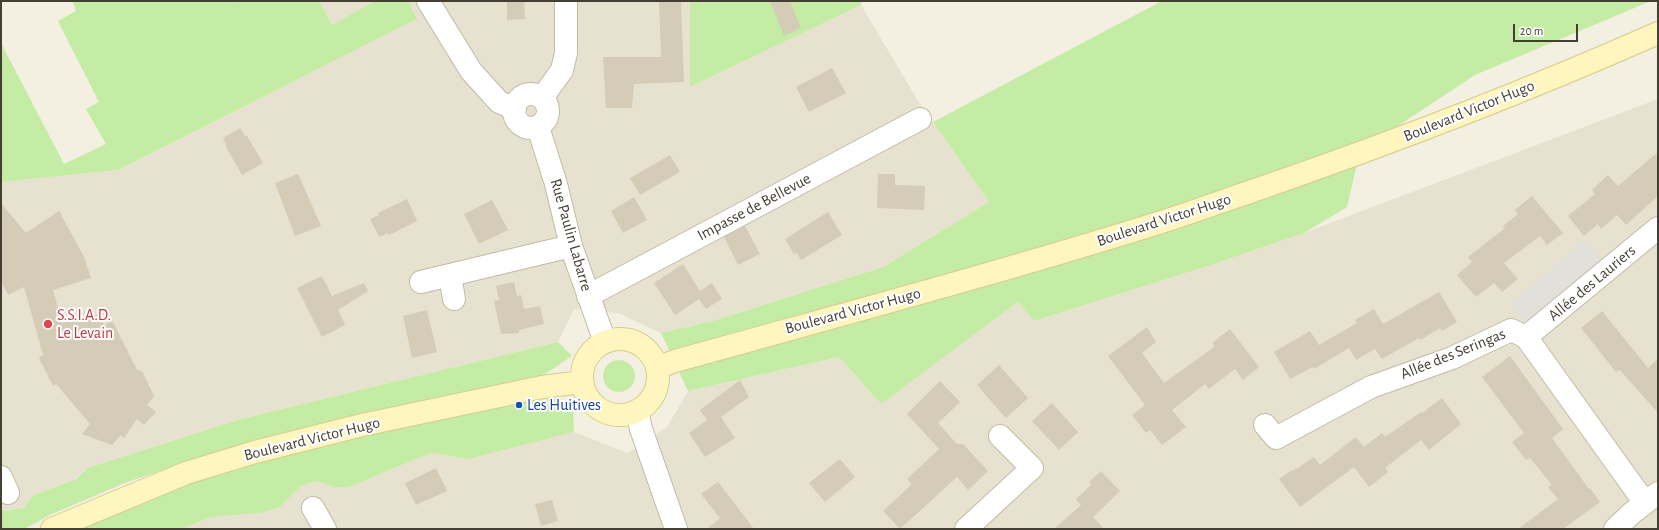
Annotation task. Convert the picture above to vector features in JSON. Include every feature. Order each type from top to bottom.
[{"type":"main road","name":"Boulevard Victor Hugo","points":[[657,368],[672,362],[766,335],[981,276],[1164,221],[1365,152],[1508,96],[1658,33]]},
{"type":"main road","points":[[615,339],[625,339],[641,345],[651,354],[657,368],[658,380],[655,393],[648,403],[637,411],[626,415],[610,414],[599,409],[587,396],[582,382],[584,363],[593,350],[605,342],[615,339]]},
{"type":"main road","name":"Boulevard Victor Hugo","points":[[52,529],[186,473],[256,452],[362,425],[542,388],[582,382]]},
{"type":"street","points":[[428,1],[471,71],[499,102],[514,109]]},
{"type":"street","points":[[542,98],[562,70],[566,53],[566,1]]},
{"type":"street","points":[[532,94],[542,98],[548,106],[548,116],[538,127],[533,128],[523,126],[516,119],[514,109],[519,100],[532,94]]},
{"type":"street","name":"Impasse de Bellevue","points":[[588,296],[920,119]]},
{"type":"street","name":"Rue Paulin Labarre","points":[[538,127],[556,184],[570,246],[605,342]]},
{"type":"street","name":"Allée des Lauriers","points":[[1526,337],[1658,228]]},
{"type":"street","points":[[421,282],[570,246]]},
{"type":"street","points":[[450,275],[454,299]]},
{"type":"street","name":"Allée des Seringas","points":[[1265,425],[1276,438],[1371,387],[1452,358],[1511,330],[1526,337],[1652,498]]},
{"type":"street","points":[[637,411],[676,529]]},
{"type":"street","points":[[966,529],[1032,468],[1000,436]]},
{"type":"street","points":[[1615,529],[1652,498]]},
{"type":"street","points":[[313,508],[325,529]]},
{"type":"shaded area","points":[[319,1],[374,1],[332,25]]},
{"type":"shaded area","points":[[408,1],[690,1],[690,87],[861,5],[918,101],[989,202],[883,267],[713,321],[661,333],[618,313],[574,309],[558,342],[241,419],[87,468],[73,480],[34,495],[23,508],[5,511],[1,509],[1,182],[118,170],[417,19]]},
{"type":"shaded area","points":[[1658,99],[1658,529],[181,529],[211,517],[261,513],[280,507],[301,486],[316,481],[334,487],[349,487],[431,453],[469,459],[574,432],[628,453],[667,427],[688,391],[839,357],[881,404],[1018,302],[1034,321],[1208,266],[1304,233]]},
{"type":"shaded area","points":[[1584,240],[1603,261],[1530,326],[1511,305]]},
{"type":"green space","points":[[73,1],[234,1],[235,3],[238,1],[319,1],[332,25],[374,1],[408,1],[417,19],[118,170],[1,182],[1,43],[64,164],[106,144],[86,109],[99,102],[58,21],[76,11]]},
{"type":"green space","points":[[690,1],[861,1],[861,5],[690,87]]},
{"type":"green space","points":[[1162,1],[1651,1],[1475,75],[1360,151],[1347,207],[1304,233],[1208,266],[1034,321],[1018,302],[881,404],[839,357],[688,391],[661,333],[713,321],[883,267],[989,202],[933,122]]},
{"type":"green space","points":[[558,342],[572,356],[545,374],[324,424],[221,451],[127,482],[52,514],[24,529],[1,529],[1,509],[5,511],[23,508],[34,495],[76,479],[87,468],[241,419]]},
{"type":"green space","points":[[619,360],[630,365],[635,376],[630,387],[619,392],[608,387],[603,376],[608,365]]},
{"type":"green space","points":[[559,398],[573,406],[574,432],[469,459],[431,453],[349,487],[334,487],[316,481],[301,486],[280,507],[261,513],[211,517],[181,529],[71,529],[217,473],[309,448],[526,402]]},
{"type":"building","points":[[507,1],[524,1],[525,19],[507,20]]},
{"type":"building","points":[[659,1],[681,1],[684,82],[634,84],[632,108],[606,108],[603,57],[661,57]]},
{"type":"building","points":[[770,1],[790,1],[801,28],[784,36]]},
{"type":"building","points":[[832,68],[846,93],[809,112],[796,87]]},
{"type":"building","points":[[240,128],[245,136],[247,136],[263,163],[242,175],[226,147],[223,138]]},
{"type":"building","points":[[1658,152],[1658,196],[1626,225],[1617,215],[1601,229],[1598,224],[1584,236],[1568,216],[1595,194],[1592,190],[1608,175],[1618,186]]},
{"type":"building","points":[[670,155],[680,172],[640,195],[630,178]]},
{"type":"building","points":[[298,174],[321,226],[295,236],[275,183]]},
{"type":"building","points":[[878,174],[895,174],[895,185],[925,186],[924,210],[877,208]]},
{"type":"building","points":[[1532,196],[1563,233],[1547,245],[1540,236],[1504,263],[1518,279],[1502,292],[1494,283],[1476,297],[1457,275],[1472,262],[1468,257],[1505,228],[1503,226],[1518,214],[1515,210]]},
{"type":"building","points":[[634,197],[647,220],[623,233],[611,211]]},
{"type":"building","points":[[407,199],[417,221],[389,235],[388,233],[379,237],[370,219],[379,215],[378,213]]},
{"type":"building","points":[[492,200],[508,230],[479,244],[464,214]]},
{"type":"building","name":"S.S.I.A.D. Le Levain","points":[[1,203],[26,233],[59,211],[84,257],[91,278],[53,290],[62,323],[100,314],[104,326],[112,320],[137,370],[142,371],[154,396],[147,405],[156,412],[144,425],[137,419],[124,438],[121,435],[112,445],[82,434],[90,424],[56,384],[53,386],[39,358],[43,355],[24,287],[8,295],[1,281]]},
{"type":"building","points":[[828,212],[842,235],[801,260],[797,253],[794,254],[785,239]]},
{"type":"building","points":[[745,226],[760,254],[738,265],[724,237]]},
{"type":"building","points":[[683,264],[700,291],[712,283],[722,299],[706,309],[699,299],[675,315],[654,283]]},
{"type":"building","points":[[322,276],[332,296],[364,283],[368,291],[338,310],[345,325],[322,337],[297,288]]},
{"type":"building","points":[[514,282],[517,296],[521,295],[524,309],[540,306],[544,324],[519,330],[519,333],[501,334],[494,301],[499,300],[496,286]]},
{"type":"building","points":[[1439,292],[1457,322],[1442,331],[1440,328],[1420,340],[1419,338],[1382,359],[1375,349],[1356,360],[1349,348],[1314,369],[1313,367],[1290,379],[1274,352],[1310,331],[1319,345],[1357,323],[1355,320],[1374,309],[1383,324]]},
{"type":"building","points":[[427,310],[437,352],[412,358],[403,316]]},
{"type":"building","points":[[1602,311],[1648,368],[1658,359],[1658,413],[1620,370],[1616,372],[1581,328]]},
{"type":"building","points":[[1147,327],[1156,342],[1142,353],[1164,383],[1214,347],[1213,342],[1230,329],[1259,367],[1243,380],[1235,369],[1209,389],[1205,384],[1172,410],[1186,427],[1162,445],[1150,430],[1146,433],[1132,415],[1145,405],[1108,356]]},
{"type":"building","points":[[1510,356],[1563,429],[1552,438],[1600,502],[1563,529],[1518,529],[1558,499],[1548,487],[1552,485],[1530,458],[1526,460],[1512,442],[1524,433],[1482,377]]},
{"type":"building","points":[[999,365],[1028,398],[1006,418],[977,385]]},
{"type":"building","points":[[740,380],[749,397],[721,417],[735,438],[705,457],[689,433],[707,420],[700,410]]},
{"type":"building","points":[[940,381],[960,402],[938,423],[957,444],[963,444],[988,471],[968,490],[957,477],[900,529],[883,511],[912,484],[907,479],[939,449],[907,414]]},
{"type":"building","points":[[1442,398],[1461,424],[1429,450],[1421,440],[1385,468],[1388,472],[1369,487],[1354,467],[1300,507],[1279,479],[1314,457],[1320,465],[1356,437],[1364,447],[1382,433],[1385,437]]},
{"type":"building","points":[[1052,403],[1078,432],[1059,450],[1032,421]]},
{"type":"building","points":[[840,459],[855,477],[825,502],[809,483]]},
{"type":"building","points":[[436,468],[447,491],[416,505],[405,483]]},
{"type":"building","points":[[1101,471],[1120,491],[1093,517],[1104,529],[1054,529],[1081,505],[1076,499],[1091,485],[1089,482]]},
{"type":"building","points":[[718,482],[754,529],[707,529],[720,518],[701,494]]},
{"type":"building","points":[[552,500],[558,521],[541,526],[535,504]]},
{"type":"place","name":"S.S.I.A.D. Le Levain","points":[[48,324]]},
{"type":"place","name":"Les Huitives","points":[[519,405]]}]
